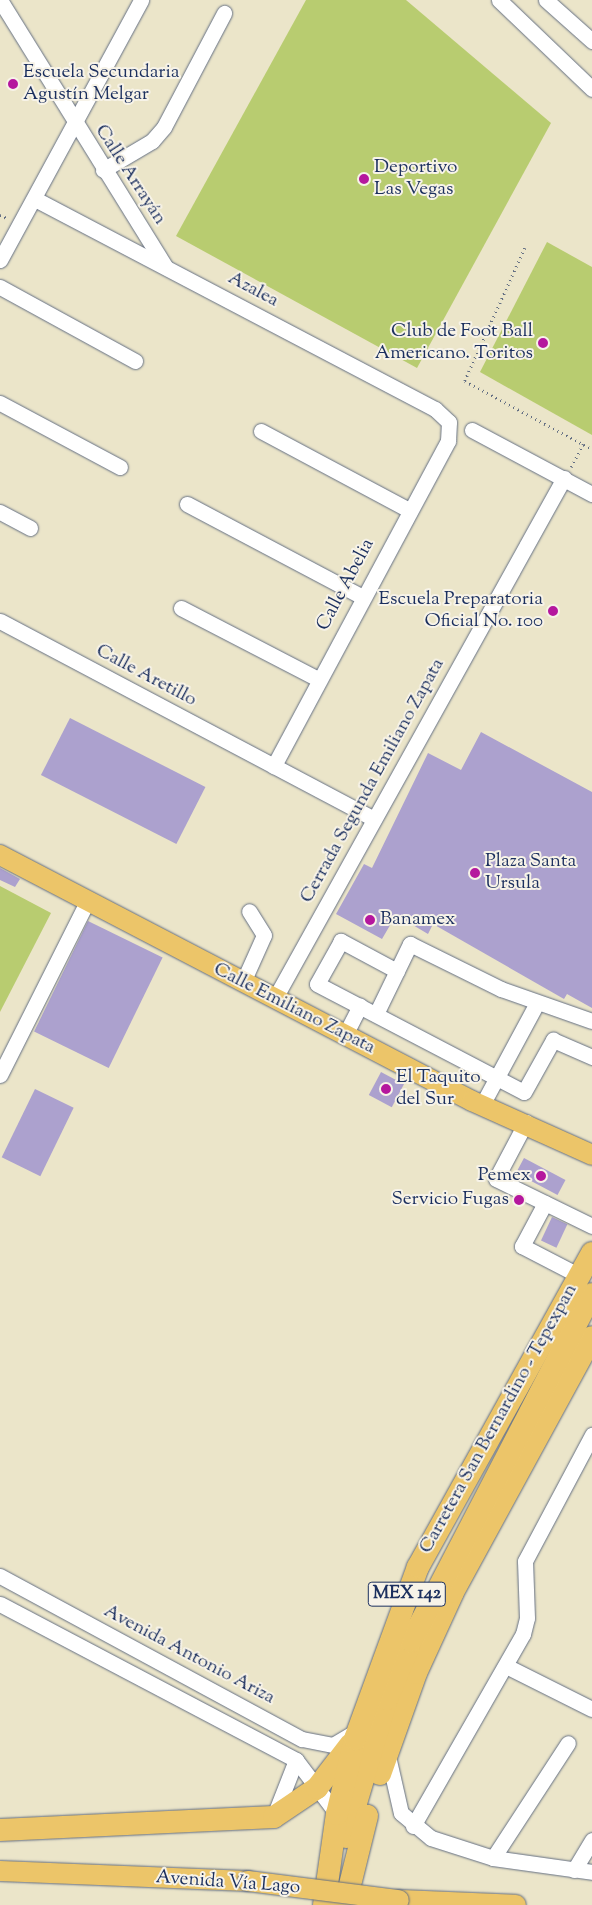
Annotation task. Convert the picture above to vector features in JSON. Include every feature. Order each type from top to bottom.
[{"type":"highway","name":"Carretera San Bernardino - Tepexpan","points":[[345,1905],[369,1739],[418,1567],[578,1275],[592,1253]]},
{"type":"highway","points":[[325,1905],[369,1739],[411,1641],[592,1294]]},
{"type":"highway","name":"Carretera San Bernardino - Tepexpan","points":[[325,1905],[337,1814],[369,1739],[453,1592],[592,1337]]},
{"type":"highway","points":[[0,1830],[274,1817],[317,1788],[369,1739]]},
{"type":"main road","name":"Calle Emiliano Zapata","points":[[0,855],[87,902],[482,1105],[526,1122],[592,1155]]},
{"type":"main road","name":"Avenida Vía Lago","points":[[0,1871],[248,1881],[399,1900],[516,1905]]},
{"type":"street","name":"Calle Arrayán","points":[[0,0],[74,124],[166,267]]},
{"type":"street","points":[[0,260],[141,0]]},
{"type":"street","points":[[499,0],[592,89]]},
{"type":"street","points":[[546,0],[592,41]]},
{"type":"street","points":[[103,170],[152,141],[164,127],[224,13]]},
{"type":"street","name":"Azalea","points":[[34,198],[435,409],[449,422]]},
{"type":"street","points":[[0,287],[135,361]]},
{"type":"street","points":[[0,403],[120,467]]},
{"type":"street","name":"Calle Abelia","points":[[274,766],[409,510],[448,441],[449,422]]},
{"type":"street","points":[[472,430],[592,494]]},
{"type":"street","points":[[261,431],[409,510]]},
{"type":"street","name":"Cerrada Segunda Emiliano Zapata","points":[[275,998],[564,478]]},
{"type":"street","points":[[187,504],[363,597]]},
{"type":"street","points":[[0,512],[30,528]]},
{"type":"street","points":[[180,608],[318,680]]},
{"type":"street","name":"Calle Aretillo","points":[[0,621],[374,820]]},
{"type":"street","points":[[0,1075],[87,902]]},
{"type":"street","points":[[243,982],[264,935],[249,911]]},
{"type":"street","points":[[397,971],[341,941],[317,984],[524,1092],[554,1040],[592,1057]]},
{"type":"street","points":[[376,1014],[410,944],[537,1003],[592,1021]]},
{"type":"street","points":[[482,1105],[537,1003]]},
{"type":"street","points":[[345,1035],[360,1006]]},
{"type":"street","points":[[526,1122],[496,1179],[592,1226]]},
{"type":"street","points":[[545,1203],[522,1246],[578,1275]]},
{"type":"street","points":[[412,1826],[506,1666],[528,1618],[524,1577],[531,1544],[592,1435]]},
{"type":"street","name":"Avenida Antonio Ariza","points":[[0,1576],[302,1739],[333,1746],[369,1739]]},
{"type":"street","points":[[0,1604],[296,1760],[337,1814]]},
{"type":"street","points":[[506,1666],[592,1710]]},
{"type":"street","points":[[369,1739],[393,1788],[401,1813],[412,1826],[431,1838],[493,1858],[592,1872]]},
{"type":"street","points":[[493,1858],[568,1743]]},
{"type":"street","points":[[274,1817],[296,1760]]},
{"type":"street","points":[[574,1870],[592,1840]]},
{"type":"path","points":[[524,248],[465,381],[592,449]]},
{"type":"path","points":[[564,478],[583,444]]},
{"type":"green space","name":"Deportivo Las Vegas","points":[[306,0],[406,0],[551,123],[417,368],[176,236]]},
{"type":"green space","name":"Club de Foot Ball Americano. Toritos","points":[[547,242],[592,267],[592,435],[480,372]]},
{"type":"green space","points":[[0,886],[51,913],[0,1012]]},
{"type":"building","points":[[70,718],[205,787],[176,844],[41,775]]},
{"type":"building","name":"Plaza Santa Ursula","points":[[481,732],[592,792],[592,1008],[567,994],[564,999],[433,924],[428,934],[396,915],[382,939],[336,914],[364,864],[372,868],[428,753],[461,770]]},
{"type":"building","points":[[0,868],[20,879],[15,887],[0,880]]},
{"type":"building","points":[[88,921],[163,957],[109,1068],[34,1032]]},
{"type":"building","name":"El Taquito del Sur","points":[[381,1072],[404,1084],[392,1107],[369,1095]]},
{"type":"building","points":[[35,1089],[74,1108],[40,1176],[2,1157]]},
{"type":"building","name":"Pemex","points":[[524,1158],[565,1180],[558,1195],[516,1173]]},
{"type":"building","name":"Pemex","points":[[552,1217],[567,1224],[556,1248],[541,1241]]},
{"type":"place","name":"Escuela Secundaria Agustín Melgar","points":[[13,84]]},
{"type":"place","name":"Deportivo Las Vegas","points":[[364,179]]},
{"type":"place","name":"Club de Foot Ball Americano. Toritos","points":[[543,343]]},
{"type":"place","name":"Escuela Preparatoria Oficial No. 100","points":[[553,611]]},
{"type":"place","name":"Plaza Santa Ursula","points":[[475,873]]},
{"type":"place","name":"Banamex","points":[[370,920]]},
{"type":"place","name":"El Taquito del Sur","points":[[386,1089]]},
{"type":"place","name":"Pemex","points":[[541,1176]]},
{"type":"place","name":"Servicio Fugas","points":[[519,1200]]}]
